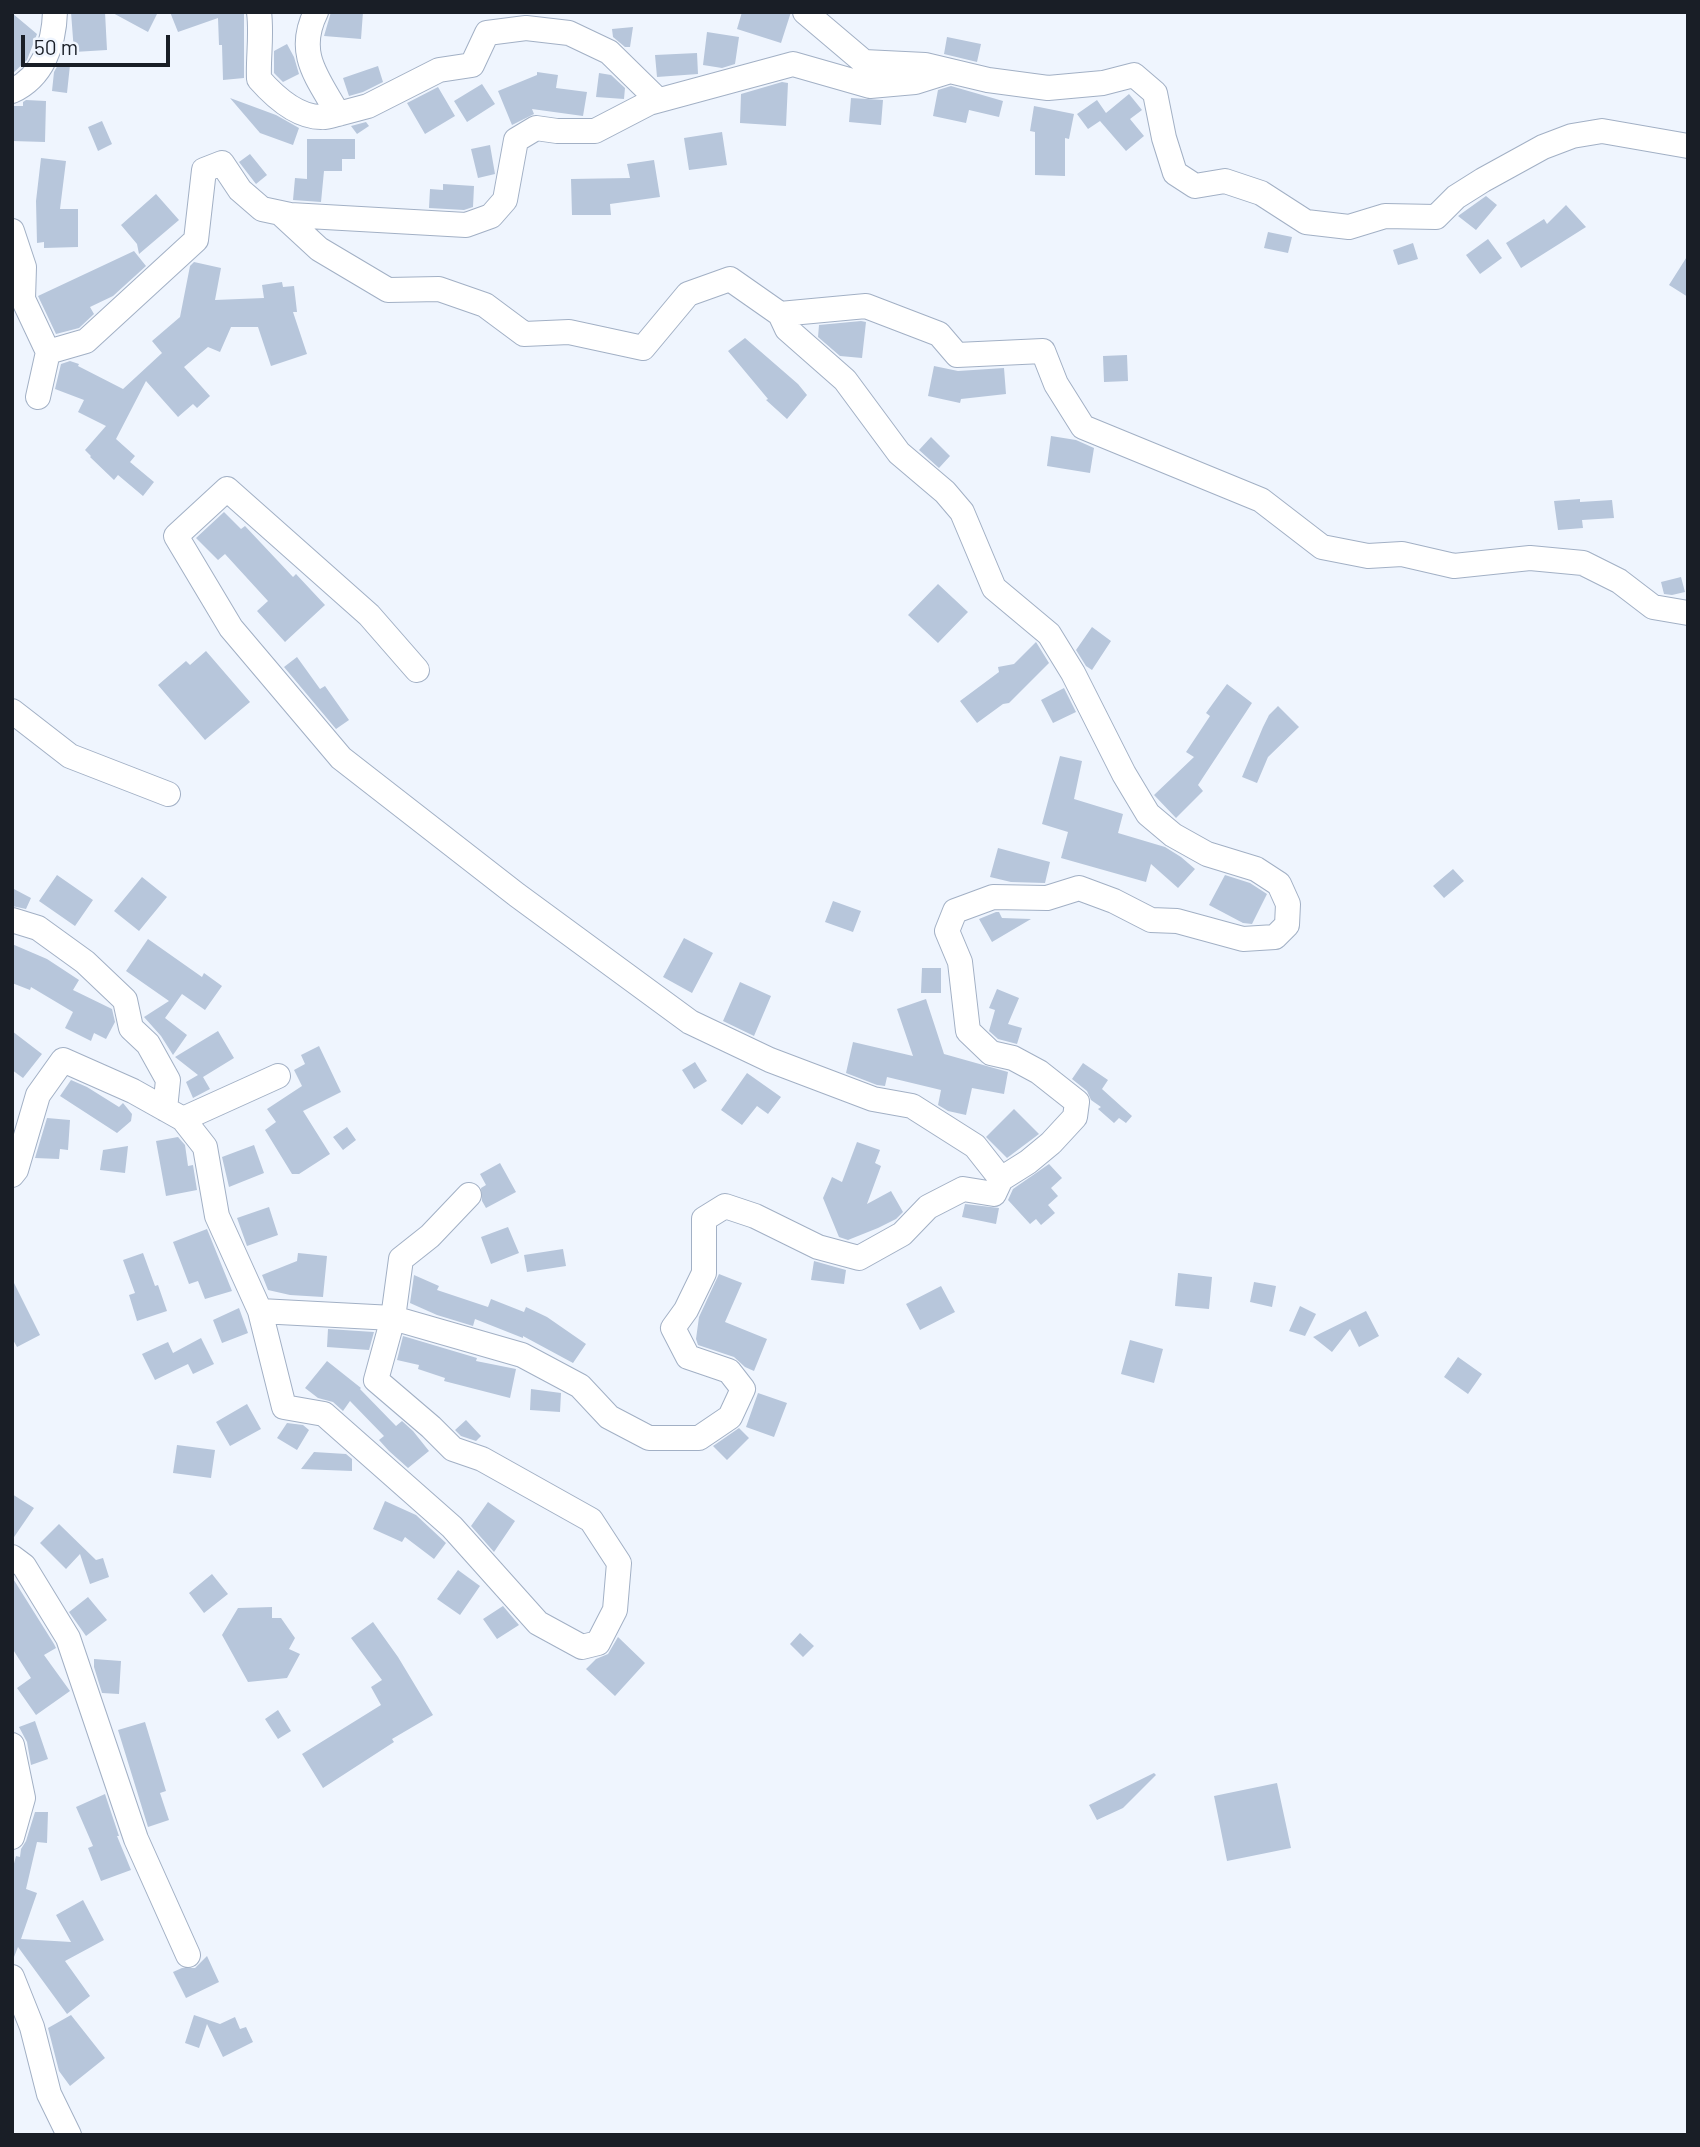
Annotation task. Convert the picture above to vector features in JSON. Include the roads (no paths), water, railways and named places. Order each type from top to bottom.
[{"type":"street","points":[[12,91],[23,86],[42,67],[55,31],[55,12]]},
{"type":"street","points":[[259,12],[259,79],[276,98],[300,111],[321,118],[368,106],[439,70],[472,65],[487,33],[526,29],[569,33],[610,52],[658,100]]},
{"type":"street","points":[[316,12],[307,29],[308,57],[338,114]]},
{"type":"street","points":[[805,12],[864,62],[925,65],[988,80],[1048,88],[1103,83],[1134,75],[1155,93],[1164,138],[1175,173],[1195,186],[1225,181],[1261,193],[1306,222],[1349,227],[1385,216],[1436,216],[1456,197],[1483,180],[1543,147],[1572,136],[1602,131],[1688,146]]},
{"type":"street","points":[[48,352],[86,341],[196,240],[204,170],[222,163],[240,190],[262,209],[351,220],[466,225],[491,216],[505,200],[516,140],[536,128],[595,131],[658,100],[793,64],[870,86],[915,82],[950,71]]},
{"type":"street","points":[[260,1311],[393,1318],[522,1355],[580,1386],[609,1418],[649,1438],[699,1438],[730,1416],[743,1389],[729,1371],[688,1357],[673,1328],[686,1310],[705,1273],[704,1219],[726,1206],[755,1216],[818,1247],[859,1258],[902,1234],[929,1207],[963,1189],[994,1194],[1001,1179],[1051,1143],[1075,1117],[1077,1102],[1022,1062],[991,1053],[968,1031],[961,962],[947,931],[955,911],[993,897],[1047,898],[1079,888],[1114,901],[1151,920],[1177,921],[1243,939],[1275,937],[1287,925],[1288,904],[1279,884],[1256,869],[1208,854],[1173,835],[1148,814],[1124,774],[1073,673],[1049,634],[994,588],[962,512],[945,492],[898,453],[845,380],[787,329],[780,314],[730,279],[688,294],[643,348],[569,331],[524,334],[485,305],[439,289],[388,290],[319,249],[280,213]]},
{"type":"street","points":[[12,231],[24,267],[23,299],[48,352],[38,397]]},
{"type":"street","points":[[780,314],[866,306],[939,334],[957,355],[1043,351],[1055,384],[1083,426],[1261,500],[1322,547],[1368,556],[1402,554],[1454,566],[1530,558],[1583,563],[1619,581],[1653,607],[1688,613]]},
{"type":"street","points":[[417,670],[369,615],[227,489],[176,536],[231,628],[341,758],[517,895],[690,1022],[770,1060],[873,1099],[912,1106],[975,1146],[1001,1179]]},
{"type":"street","points":[[12,711],[70,757],[168,793]]},
{"type":"street","points":[[12,920],[38,928],[85,962],[125,1000],[131,1028],[148,1044],[168,1080],[174,1114]]},
{"type":"street","points":[[12,1175],[16,1170],[38,1095],[63,1060],[132,1090],[174,1114],[205,1147],[217,1216],[260,1311],[284,1407],[324,1414],[359,1443],[452,1527],[538,1623],[582,1647],[598,1643],[615,1610],[619,1563],[591,1520],[482,1459],[453,1449],[376,1380],[393,1318],[401,1259],[430,1236],[469,1195]]},
{"type":"street","points":[[174,1114],[278,1076]]},
{"type":"street","points":[[12,1557],[24,1566],[68,1638],[136,1839],[188,1955]]},
{"type":"street","points":[[12,1745],[23,1798],[12,1837]]},
{"type":"street","points":[[12,1977],[32,2027],[49,2094],[69,2135]]}]
